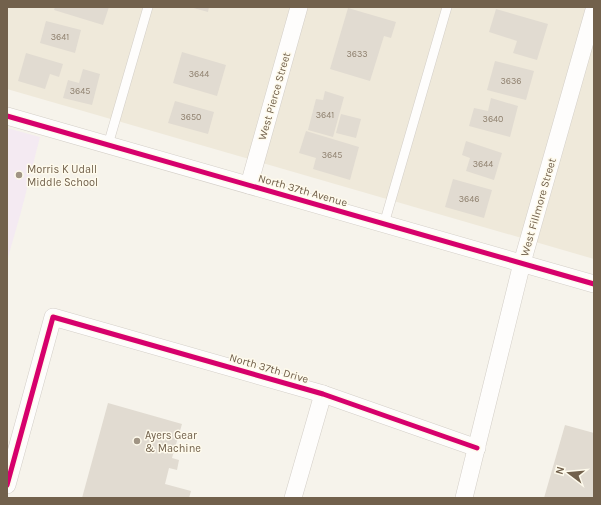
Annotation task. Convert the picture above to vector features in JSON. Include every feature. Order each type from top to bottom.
[{"type":"street","name":"West Pierce Street","points":[[249,185],[299,7]]},
{"type":"street","name":"West Fillmore Street","points":[[464,498],[522,263],[594,10]]},
{"type":"street","name":"North 37th Avenue","points":[[7,116],[594,284]]},
{"type":"street","name":"North 37th Drive","points":[[7,485],[53,317],[323,394],[477,448]]},
{"type":"street","points":[[293,498],[323,394]]},
{"type":"lane","points":[[108,145],[148,7]]},
{"type":"lane","points":[[384,224],[446,7]]},
{"type":"shaded area","points":[[7,7],[594,7],[594,259],[7,89]]},
{"type":"shaded area","name":"Morris K Udall Middle School","points":[[7,128],[40,137],[7,261]]},
{"type":"building","points":[[55,7],[109,7],[103,25],[54,10]]},
{"type":"building","points":[[190,7],[209,7],[208,12]]},
{"type":"building","points":[[348,8],[396,22],[391,38],[384,36],[370,81],[330,69]]},
{"type":"building","points":[[496,9],[548,24],[537,60],[513,53],[517,41],[489,32]]},
{"type":"building","points":[[46,21],[81,30],[75,53],[40,43]]},
{"type":"building","points":[[182,52],[226,65],[217,96],[173,83]]},
{"type":"building","points":[[26,53],[63,64],[59,77],[50,74],[45,89],[18,81]]},
{"type":"building","points":[[495,61],[534,71],[526,100],[487,90]]},
{"type":"building","points":[[83,69],[100,74],[92,105],[63,98],[68,80],[79,83]]},
{"type":"building","points":[[325,91],[344,97],[333,137],[308,130],[316,99],[323,100]]},
{"type":"building","points":[[491,98],[518,106],[510,137],[469,126],[474,108],[488,111]]},
{"type":"building","points":[[175,101],[214,112],[208,134],[168,123]]},
{"type":"building","points":[[341,114],[361,119],[356,138],[336,133]]},
{"type":"building","points":[[306,131],[359,147],[350,180],[313,169],[316,158],[299,153]]},
{"type":"building","points":[[466,141],[502,153],[494,180],[466,171],[470,158],[462,155]]},
{"type":"building","points":[[453,179],[492,190],[484,218],[445,207]]},
{"type":"building","name":"Ayers Gear & Machine","points":[[108,403],[182,424],[172,458],[179,460],[177,470],[169,468],[165,484],[191,491],[189,498],[82,498]]},
{"type":"building","points":[[565,425],[594,433],[594,498],[544,498]]},
{"type":"cycle path","points":[[7,116],[594,284]]},
{"type":"cycle path","points":[[7,485],[53,317],[323,394],[477,448]]},
{"type":"place","name":"Morris K Udall Middle School","points":[[19,175]]},
{"type":"place","name":"Ayers Gear & Machine","points":[[137,441]]}]
